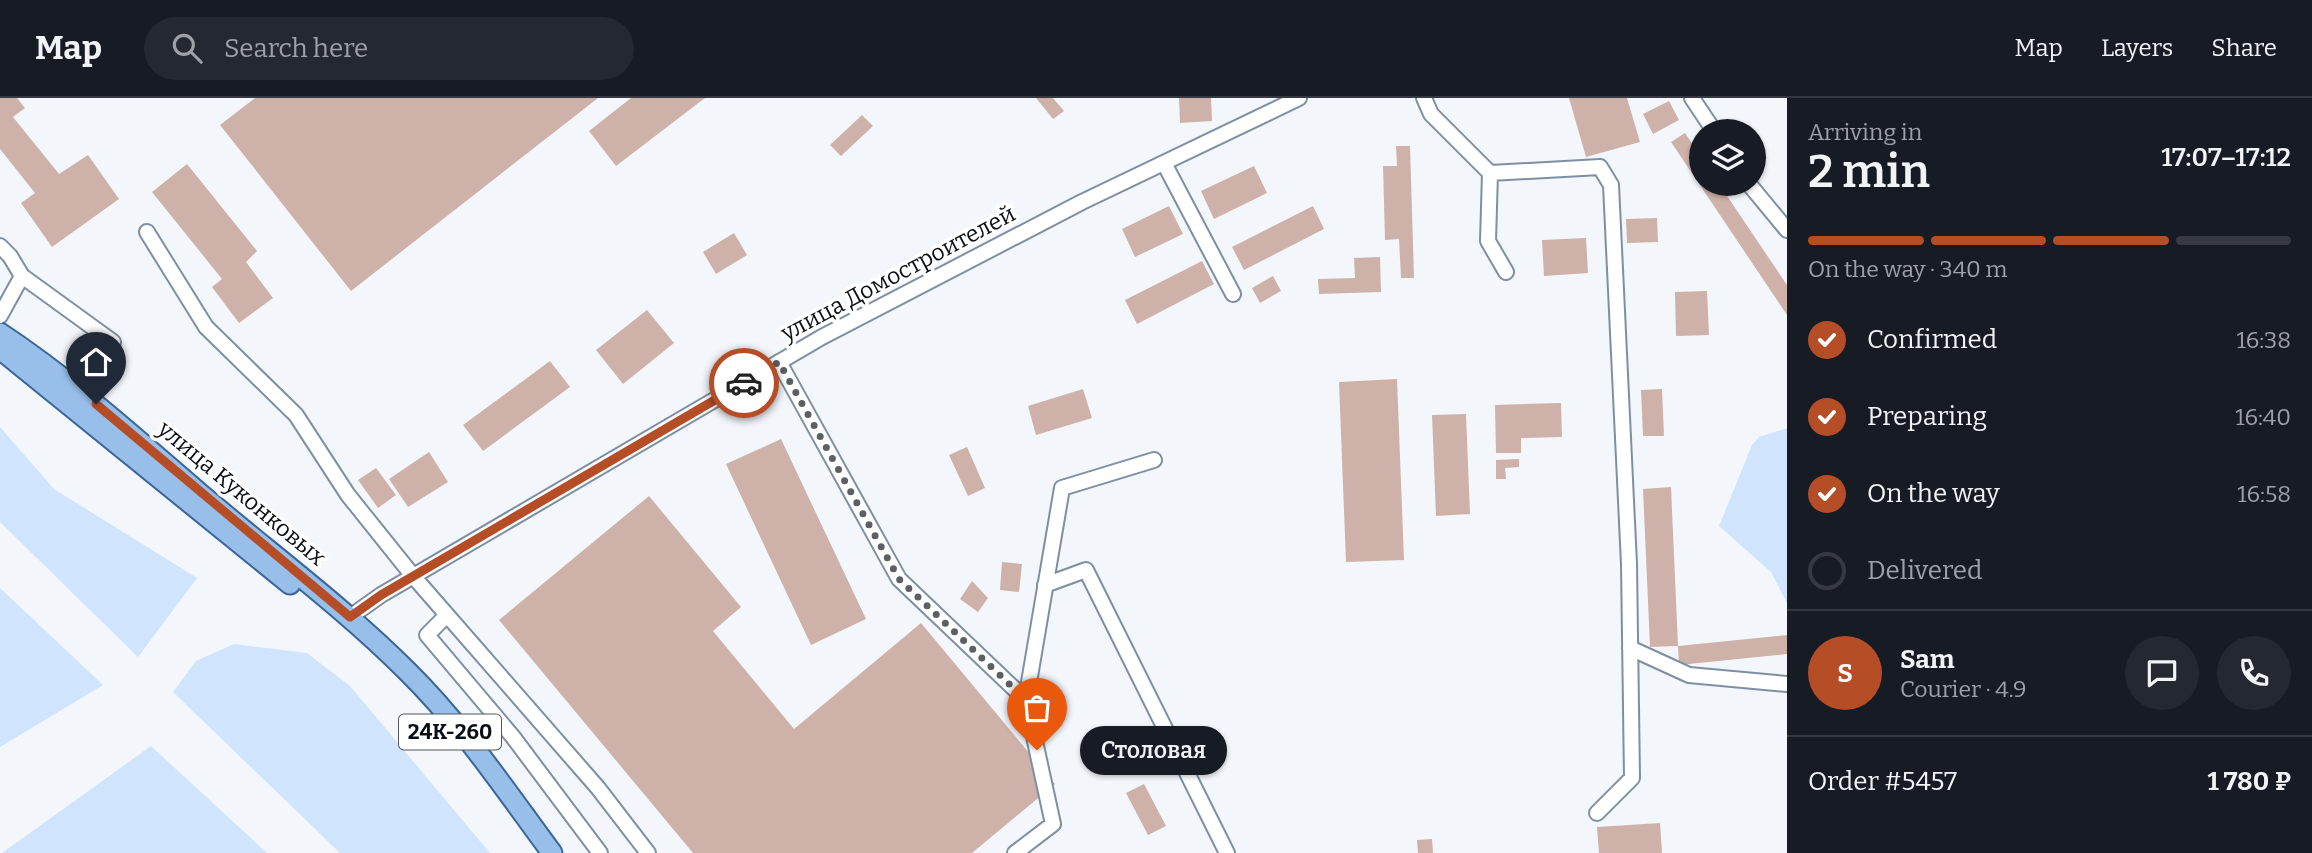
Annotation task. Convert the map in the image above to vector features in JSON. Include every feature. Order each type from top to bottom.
[{"type":"main road","name":"улица Куконковых","points":[[0,333],[38,358],[133,433],[346,621]]},
{"type":"main road","name":"улица Куконковых","points":[[0,349],[346,621]]},
{"type":"main road","name":"24К-260","points":[[346,621],[435,714],[541,853]]},
{"type":"main road","name":"24К-260","points":[[346,621],[440,706],[552,853]]},
{"type":"street","name":"улица Домостроителей","points":[[346,621],[413,576],[779,362],[1082,202],[1299,98]]},
{"type":"street","points":[[1424,98],[1431,114],[1490,173],[1488,241],[1506,272]]},
{"type":"street","points":[[1692,98],[1706,119]]},
{"type":"street","points":[[1164,163],[1233,294]]},
{"type":"street","points":[[1490,173],[1600,167],[1611,184],[1630,649],[1632,778],[1597,813]]},
{"type":"street","points":[[1759,196],[1787,230]]},
{"type":"street","points":[[147,232],[206,327],[296,415],[348,495],[413,576],[598,788],[648,853]]},
{"type":"street","points":[[0,246],[10,256],[22,276],[113,342]]},
{"type":"street","points":[[0,316],[22,276]]},
{"type":"street","points":[[779,362],[899,579],[1026,700]]},
{"type":"street","points":[[1014,853],[1036,847],[1053,824],[1026,700],[1062,488],[1154,460]]},
{"type":"street","points":[[1045,585],[1086,570],[1227,853]]},
{"type":"street","points":[[447,615],[427,635],[513,737],[600,853]]},
{"type":"street","points":[[1630,649],[1689,675],[1787,684]]},
{"type":"shaded area","points":[[0,427],[54,489],[197,578],[138,657],[0,522]]},
{"type":"shaded area","points":[[1787,428],[1787,603],[1771,572],[1719,526],[1752,445],[1759,437]]},
{"type":"shaded area","points":[[0,588],[103,685],[0,747]]},
{"type":"shaded area","points":[[234,644],[307,653],[350,686],[490,853],[340,853],[173,692],[196,661]]},
{"type":"shaded area","points":[[151,746],[267,853],[2,853]]},
{"type":"building","points":[[0,98],[17,98],[25,108],[13,117],[59,174],[88,155],[119,199],[52,247],[21,203],[35,193],[0,149]]},
{"type":"building","points":[[255,98],[598,98],[351,291],[220,125]]},
{"type":"building","points":[[631,98],[705,98],[616,166],[589,131]]},
{"type":"building","points":[[1036,98],[1053,98],[1064,111],[1053,119]]},
{"type":"building","points":[[1179,98],[1211,98],[1212,121],[1180,123]]},
{"type":"building","points":[[1569,98],[1627,98],[1640,142],[1586,157]]},
{"type":"building","points":[[1669,101],[1679,120],[1653,134],[1643,114]]},
{"type":"building","points":[[862,115],[873,126],[841,156],[830,145]]},
{"type":"building","points":[[1685,133],[1689,139],[1689,169],[1671,142]]},
{"type":"building","points":[[1396,146],[1410,146],[1414,278],[1401,278],[1399,239],[1385,240],[1383,166],[1397,166]]},
{"type":"building","points":[[187,164],[257,251],[246,262],[273,298],[239,323],[212,287],[222,279],[152,192]]},
{"type":"building","points":[[1254,166],[1267,193],[1214,219],[1201,191]]},
{"type":"building","points":[[1707,196],[1727,196],[1787,285],[1787,315]]},
{"type":"building","points":[[1169,206],[1183,234],[1135,257],[1122,229]]},
{"type":"building","points":[[1313,206],[1324,229],[1244,270],[1232,247]]},
{"type":"building","points":[[1657,218],[1658,242],[1627,243],[1626,219]]},
{"type":"building","points":[[734,233],[747,255],[716,274],[703,252]]},
{"type":"building","points":[[1586,238],[1588,273],[1544,276],[1542,240]]},
{"type":"building","points":[[1380,257],[1381,292],[1319,294],[1318,279],[1355,278],[1354,258]]},
{"type":"building","points":[[1202,261],[1214,284],[1137,324],[1125,300]]},
{"type":"building","points":[[1273,276],[1281,291],[1260,303],[1252,288]]},
{"type":"building","points":[[1707,291],[1709,335],[1676,336],[1675,292]]},
{"type":"building","points":[[647,310],[674,343],[623,384],[596,350]]},
{"type":"building","points":[[550,361],[570,387],[483,451],[463,425]]},
{"type":"building","points":[[1397,379],[1404,560],[1346,562],[1339,382]]},
{"type":"building","points":[[1083,389],[1092,418],[1036,435],[1028,406]]},
{"type":"building","points":[[1662,389],[1664,436],[1643,436],[1641,390]]},
{"type":"building","points":[[1561,403],[1562,437],[1521,438],[1521,453],[1496,453],[1495,405]]},
{"type":"building","points":[[1466,414],[1470,514],[1436,516],[1432,415]]},
{"type":"building","points":[[781,439],[866,619],[811,645],[726,464]]},
{"type":"building","points":[[967,447],[985,488],[968,496],[949,455]]},
{"type":"building","points":[[429,452],[448,482],[408,507],[389,479]]},
{"type":"building","points":[[1519,459],[1519,467],[1505,468],[1506,479],[1496,479],[1496,460]]},
{"type":"building","points":[[376,468],[396,495],[378,508],[358,480]]},
{"type":"building","points":[[1671,487],[1678,646],[1650,647],[1643,489]]},
{"type":"building","points":[[649,496],[741,607],[713,631],[794,729],[921,623],[1055,784],[972,853],[693,853],[499,620]]},
{"type":"building","points":[[1002,562],[1022,564],[1019,592],[1000,590]]},
{"type":"building","points":[[972,581],[988,598],[978,612],[960,599]]},
{"type":"building","points":[[1787,635],[1787,654],[1679,665],[1678,646]]},
{"type":"building","points":[[1144,784],[1166,826],[1148,835],[1126,793]]},
{"type":"building","points":[[1660,823],[1662,853],[1599,853],[1597,827]]},
{"type":"building","points":[[1432,839],[1433,853],[1418,853],[1417,840]]},
{"type":"way so far","points":[[744,383],[779,362],[899,579],[1026,700],[1037,750]]},
{"type":"place","name":"Столовая","points":[[1037,750]]},
{"type":"route","points":[[96,404],[350,617],[381,595],[744,383]]}]
